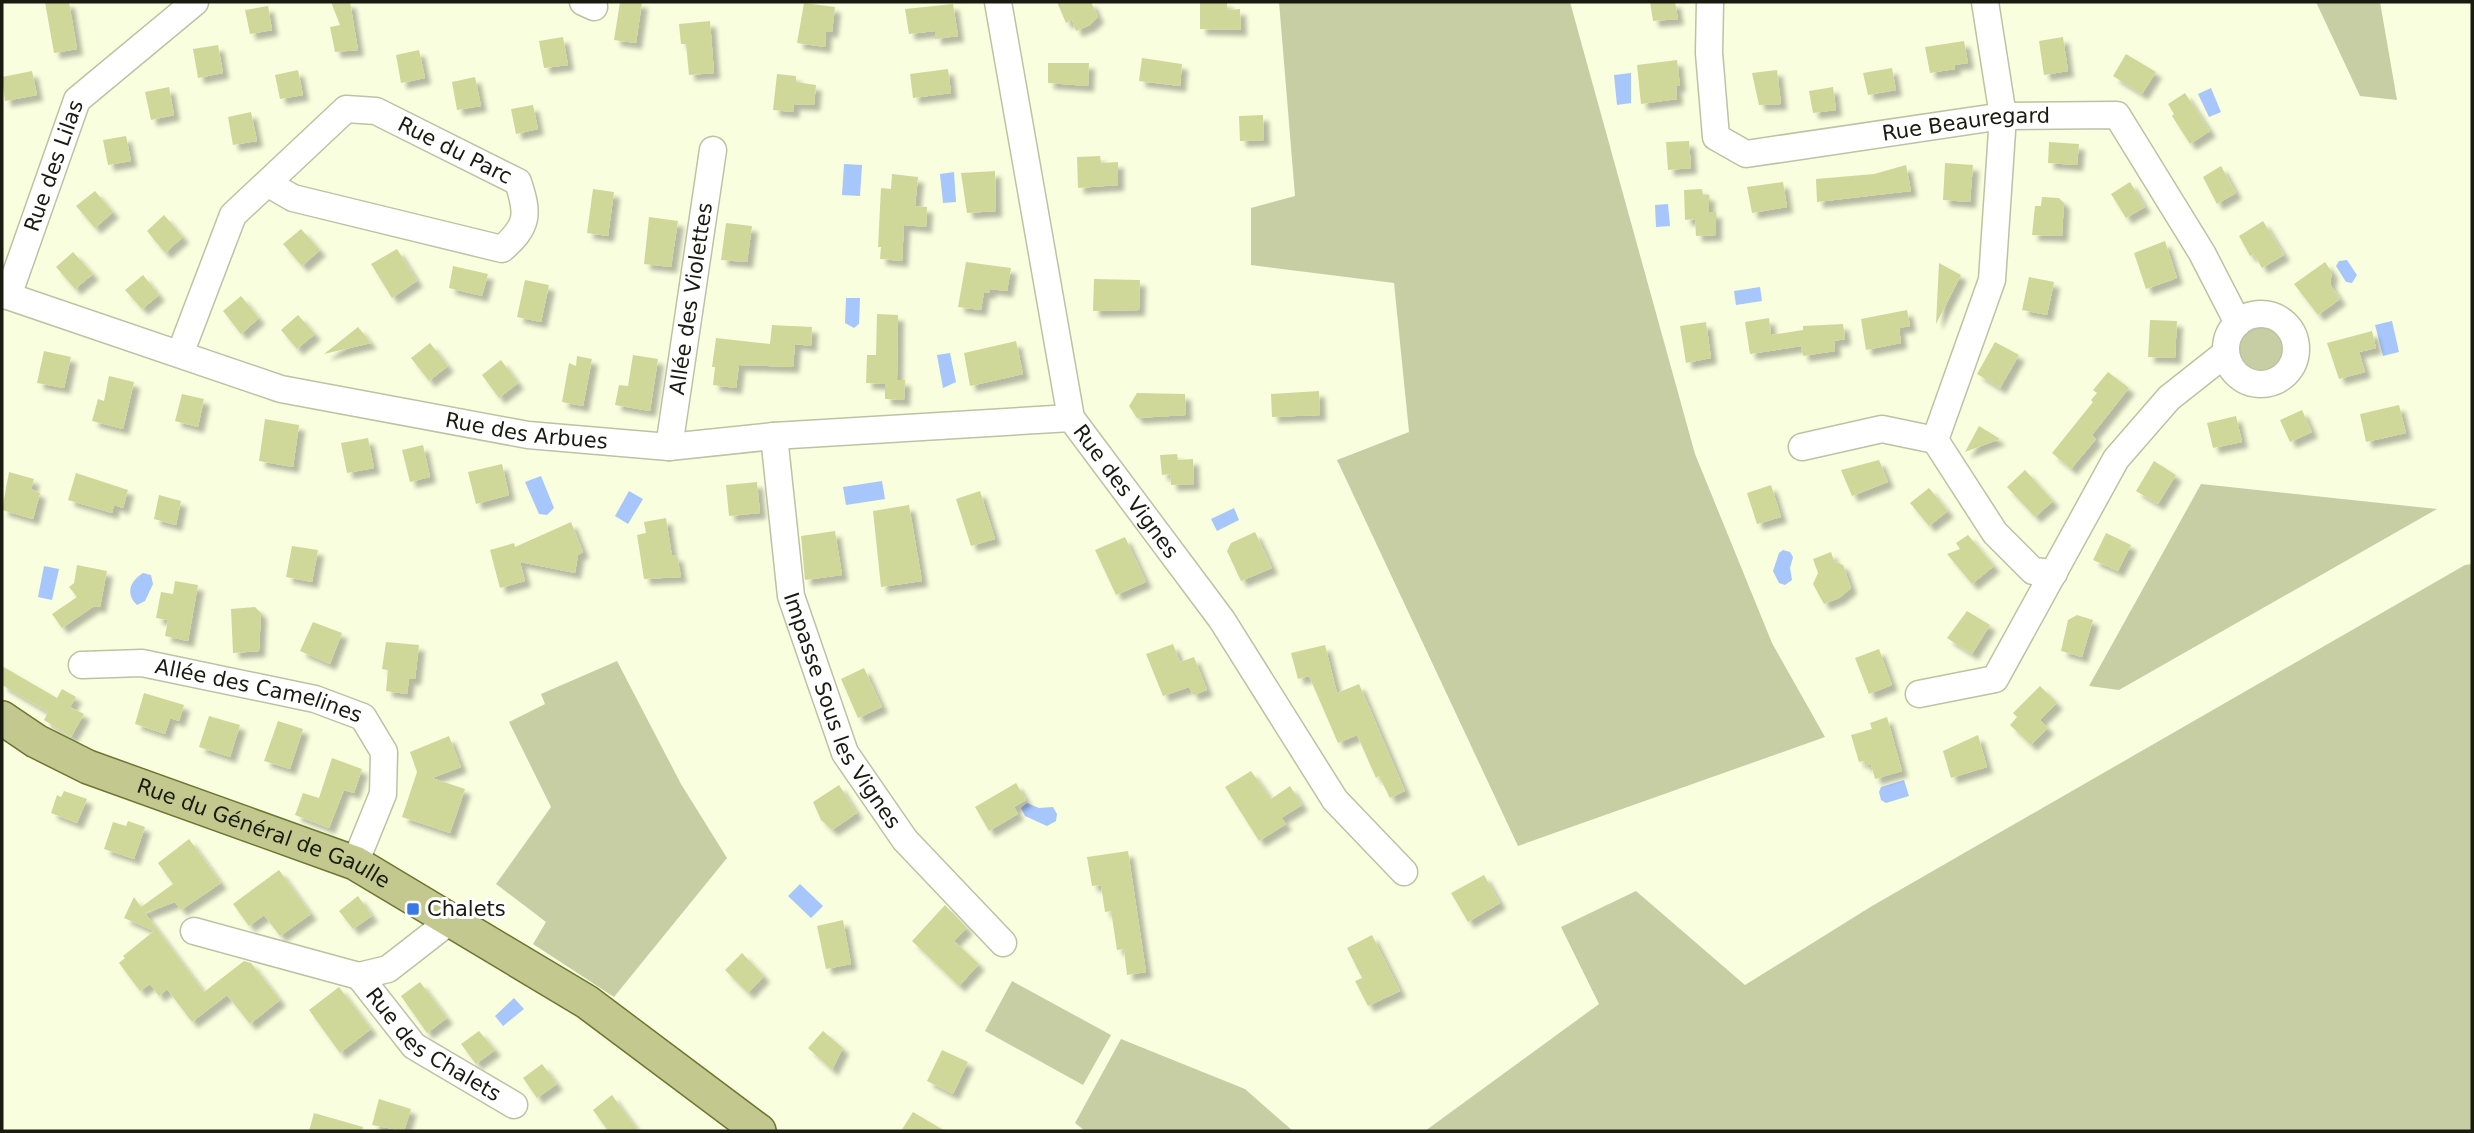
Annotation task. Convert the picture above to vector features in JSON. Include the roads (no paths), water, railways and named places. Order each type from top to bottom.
[{"type":"main road","name":"Rue du Général de Gaulle","points":[[2,718],[36,741],[88,767],[355,863],[587,1002],[759,1131]]},
{"type":"street","name":"Rue des Lilas","points":[[5,295],[76,100],[195,2]]},
{"type":"street","name":"Rue des Vignes","points":[[998,2],[1071,418],[1222,620],[1335,800],[1404,872]]},
{"type":"street","name":"Rue Beauregard","points":[[1710,2],[1709,53],[1716,137],[1746,154],[2003,116],[2117,116],[2202,253],[2238,323]]},
{"type":"street","points":[[1935,440],[1992,280],[2003,116],[1985,2]]},
{"type":"street","name":"Rue du Parc","points":[[180,354],[233,215],[267,183],[346,109],[376,111],[518,182],[526,206],[521,233],[502,249],[293,198],[267,183]]},
{"type":"street","name":"Allée des Violettes","points":[[669,447],[713,149]]},
{"type":"street","name":"Rue des Arbues","points":[[5,295],[281,389],[528,435],[669,447],[774,436],[1071,418]]},
{"type":"street","points":[[2258,315],[2279,320],[2293,336],[2295,346],[2291,367],[2275,381],[2254,384],[2235,373],[2226,353],[2231,331],[2238,323],[2258,315]]},
{"type":"street","points":[[1919,694],[1995,679],[2116,459],[2169,398],[2226,353]]},
{"type":"street","points":[[1802,447],[1882,429],[1935,440],[1995,533],[2033,571],[2054,573]]},
{"type":"street","name":"Impasse Sous les Vignes","points":[[774,436],[791,596],[845,754],[905,840],[1003,943]]},
{"type":"street","name":"Allée des Camelines","points":[[82,665],[142,663],[315,699],[363,717],[384,752],[383,794],[355,863]]},
{"type":"street","points":[[194,931],[359,976],[388,969],[451,920]]},
{"type":"street","name":"Rue des Chalets","points":[[359,976],[414,1046],[514,1105]]},
{"type":"water","points":[[1631,73],[1631,103],[1617,105],[1614,75]]},
{"type":"water","points":[[2211,88],[2221,112],[2209,117],[2198,94]]},
{"type":"water","points":[[844,164],[862,165],[860,196],[842,195]]},
{"type":"water","points":[[954,172],[956,202],[943,203],[940,174]]},
{"type":"water","points":[[1668,204],[1670,226],[1656,227],[1655,205]]},
{"type":"water","points":[[2347,260],[2357,275],[2352,283],[2346,282],[2336,266],[2339,261]]},
{"type":"water","points":[[1760,287],[1762,301],[1736,305],[1734,291]]},
{"type":"water","points":[[846,298],[860,298],[859,324],[854,328],[845,323]]},
{"type":"water","points":[[2392,321],[2399,352],[2383,356],[2375,325]]},
{"type":"water","points":[[950,353],[956,382],[943,388],[937,355]]},
{"type":"water","points":[[541,476],[554,508],[547,515],[539,514],[525,482]]},
{"type":"water","points":[[882,481],[885,499],[846,505],[843,487]]},
{"type":"water","points":[[629,491],[643,499],[628,524],[615,516]]},
{"type":"water","points":[[1234,508],[1239,520],[1217,531],[1211,519]]},
{"type":"water","points":[[1783,550],[1790,552],[1793,557],[1790,568],[1792,580],[1785,585],[1779,583],[1773,571],[1779,553]]},
{"type":"water","points":[[44,566],[59,569],[52,600],[38,597]]},
{"type":"water","points":[[143,573],[151,575],[153,584],[145,601],[137,605],[130,592],[135,580]]},
{"type":"water","points":[[1904,780],[1909,796],[1886,803],[1881,800],[1881,787]]},
{"type":"water","points":[[1027,803],[1039,808],[1053,807],[1057,814],[1056,821],[1047,826],[1025,816],[1021,808]]},
{"type":"water","points":[[800,884],[823,906],[811,918],[788,896]]},
{"type":"water","points":[[514,998],[524,1009],[503,1026],[495,1016]]},
{"type":"place","name":"Chalets","points":[[413,909]]}]
